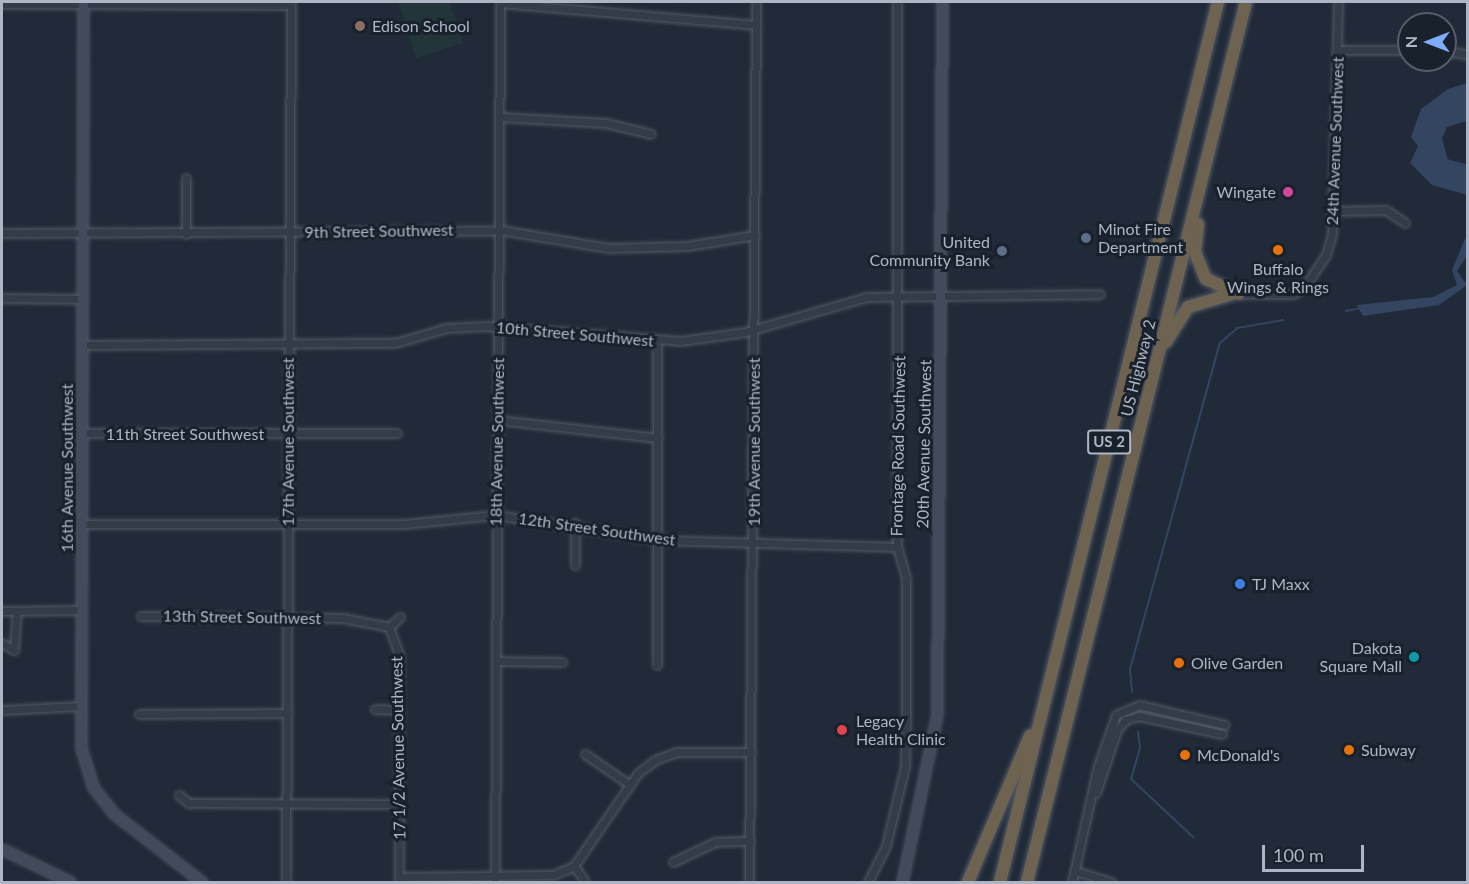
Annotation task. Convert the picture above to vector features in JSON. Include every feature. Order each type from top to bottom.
[{"type":"highway","name":"US Highway 2","points":[[999,882],[1055,668],[1218,2]]},
{"type":"highway","name":"US Highway 2","points":[[1027,882],[1246,5]]},
{"type":"highway","points":[[1204,172],[1197,263],[1206,279],[1239,294]]},
{"type":"highway","points":[[1155,363],[1188,307],[1239,294]]},
{"type":"highway","points":[[968,882],[1055,668]]},
{"type":"street","points":[[500,2],[756,25]]},
{"type":"street","name":"18th Avenue Southwest","points":[[495,880],[496,515],[501,230],[500,2]]},
{"type":"street","name":"19th Avenue Southwest","points":[[749,882],[754,544],[756,2]]},
{"type":"street","name":"Frontage Road Southwest","points":[[868,882],[886,846],[905,766],[906,589],[897,547],[901,297],[897,2]]},
{"type":"street","name":"20th Avenue Southwest","points":[[902,882],[937,714],[942,2]]},
{"type":"street","name":"24th Avenue Southwest","points":[[1239,294],[1293,294],[1313,276],[1326,255],[1333,211],[1338,2]]},
{"type":"street","name":"16th Avenue Southwest","points":[[83,3],[81,706],[84,767],[98,796],[202,882]]},
{"type":"street","points":[[2,4],[291,3]]},
{"type":"street","name":"17th Avenue Southwest","points":[[286,882],[291,3]]},
{"type":"street","points":[[1338,50],[1397,50]]},
{"type":"street","points":[[501,117],[606,123],[651,134]]},
{"type":"street","points":[[186,178],[186,234]]},
{"type":"street","points":[[1333,211],[1386,210],[1405,223]]},
{"type":"street","name":"9th Street Southwest","points":[[2,233],[83,235],[501,230],[608,248],[687,246],[755,235]]},
{"type":"street","name":"10th Street Southwest","points":[[83,345],[394,343],[446,328],[499,327],[657,340],[755,329],[835,302],[941,293],[1100,294]]},
{"type":"street","points":[[2,298],[83,298]]},
{"type":"street","points":[[657,340],[657,665]]},
{"type":"street","points":[[498,420],[658,438]]},
{"type":"street","name":"11th Street Southwest","points":[[82,433],[397,433]]},
{"type":"street","name":"12th Street Southwest","points":[[82,524],[404,524],[496,515],[574,523],[658,539],[897,547]]},
{"type":"street","points":[[574,523],[575,566]]},
{"type":"street","points":[[2,611],[81,610]]},
{"type":"street","points":[[2,644],[14,650],[17,611]]},
{"type":"street","name":"13th Street Southwest","points":[[141,616],[343,618],[389,627]]},
{"type":"street","points":[[389,627],[400,617]]},
{"type":"street","name":"17 1/2 Avenue Southwest","points":[[389,627],[399,655],[399,880]]},
{"type":"street","points":[[496,661],[562,662]]},
{"type":"street","points":[[1072,882],[1116,715],[1139,705],[1225,724]]},
{"type":"street","points":[[2,710],[81,706]]},
{"type":"street","points":[[375,709],[399,710]]},
{"type":"street","points":[[139,714],[288,713]]},
{"type":"street","points":[[1091,804],[1117,730],[1125,720],[1140,716],[1222,734]]},
{"type":"street","points":[[399,880],[495,880],[553,874],[574,866],[630,785],[655,760],[677,752],[750,752]]},
{"type":"street","points":[[585,754],[630,785]]},
{"type":"street","points":[[179,795],[189,803],[399,804]]},
{"type":"street","points":[[673,862],[715,842],[750,841]]},
{"type":"street","points":[[2,849],[71,882]]},
{"type":"street","points":[[574,866],[585,882]]},
{"type":"street","points":[[1075,871],[1111,882]]},
{"type":"green space","points":[[398,2],[450,2],[463,43],[416,58]]},
{"type":"water","points":[[1467,83],[1467,121],[1447,127],[1442,138],[1448,161],[1467,167],[1467,195],[1432,185],[1410,163],[1418,146],[1411,137],[1421,109],[1448,89]]},
{"type":"water","points":[[1467,234],[1467,256],[1457,271],[1467,285],[1439,305],[1363,316],[1357,305],[1433,297],[1457,285],[1452,270]]},
{"type":"waterway","points":[[1447,160],[1468,166]]},
{"type":"waterway","points":[[1346,311],[1361,308]]},
{"type":"waterway","points":[[1132,692],[1130,669],[1220,343],[1237,328],[1283,320]]},
{"type":"waterway","points":[[1138,732],[1140,748],[1131,779],[1193,837]]},
{"type":"place","name":"Edison School","points":[[360,26]]},
{"type":"place","name":"Wingate","points":[[1288,192]]},
{"type":"place","name":"Minot Fire Department","points":[[1086,238]]},
{"type":"place","name":"Buffalo Wings & Rings","points":[[1278,250]]},
{"type":"place","name":"United Community Bank","points":[[1002,251]]},
{"type":"place","name":"TJ Maxx","points":[[1240,584]]},
{"type":"place","name":"Dakota Square Mall","points":[[1414,657]]},
{"type":"place","name":"Olive Garden","points":[[1179,663]]},
{"type":"place","name":"Legacy Health Clinic","points":[[842,730]]},
{"type":"place","name":"Subway","points":[[1349,750]]},
{"type":"place","name":"McDonald's","points":[[1185,755]]}]
